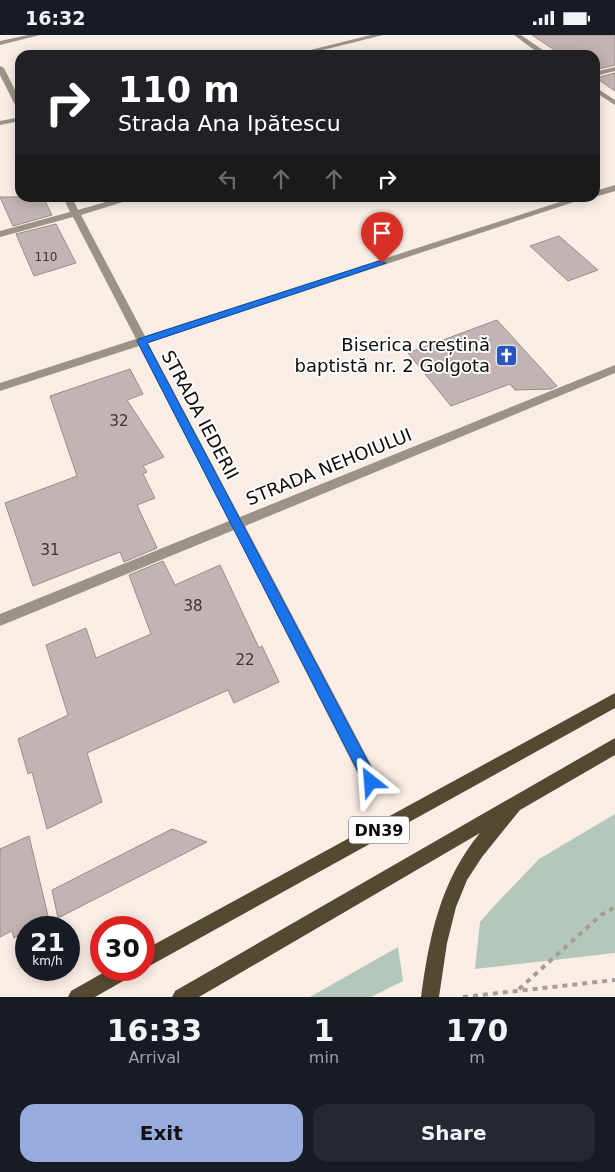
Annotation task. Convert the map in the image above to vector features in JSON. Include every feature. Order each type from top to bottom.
[{"type":"main road","name":"DN39","points":[[155,954],[615,700]]},
{"type":"main road","points":[[181,997],[615,746]]},
{"type":"main road","points":[[430,997],[436,946],[452,894],[470,858],[522,799]]},
{"type":"main road","points":[[77,997],[106,981]]},
{"type":"street","points":[[0,43],[37,35]]},
{"type":"street","points":[[316,50],[380,35]]},
{"type":"street","points":[[517,35],[539,50]]},
{"type":"street","points":[[0,68],[15,97]]},
{"type":"street","points":[[600,73],[615,69]]},
{"type":"street","points":[[600,92],[615,103]]},
{"type":"street","points":[[0,123],[15,120]]},
{"type":"street","points":[[600,192],[615,188]]},
{"type":"street","name":"STRADA IEDERII","points":[[70,202],[371,782]]},
{"type":"street","points":[[0,234],[117,202]]},
{"type":"street","points":[[0,387],[570,202]]},
{"type":"street","name":"STRADA NEHOIULUI","points":[[0,620],[615,369]]},
{"type":"path","points":[[519,990],[601,915],[615,907]]},
{"type":"path","points":[[463,997],[615,979]]},
{"type":"green space","points":[[615,814],[615,953],[475,969],[480,922],[496,904],[539,859]]},
{"type":"green space","points":[[398,947],[403,981],[371,997],[310,997]]},
{"type":"building","points":[[532,35],[615,35],[615,65],[600,69],[600,50],[554,50]]},
{"type":"building","points":[[615,73],[615,91],[600,81],[600,77]]},
{"type":"building","points":[[0,197],[15,197],[15,202],[46,202],[52,215],[13,226]]},
{"type":"building","points":[[56,224],[76,263],[34,276],[16,234]]},
{"type":"building","points":[[559,236],[598,270],[568,281],[530,246]]},
{"type":"building","points":[[497,320],[557,386],[551,389],[515,390],[510,384],[451,406],[408,353]]},
{"type":"building","points":[[130,369],[143,394],[127,400],[164,457],[143,466],[147,472],[143,474],[155,498],[137,505],[157,548],[124,562],[120,552],[33,586],[5,503],[77,476],[50,396]]},
{"type":"building","points":[[163,561],[175,585],[220,565],[259,648],[262,646],[279,682],[234,703],[228,690],[87,753],[102,802],[47,829],[32,772],[28,774],[18,739],[68,715],[46,645],[86,628],[96,658],[151,634],[129,575]]},
{"type":"building","points":[[172,829],[207,842],[62,916],[58,916],[52,890]]},
{"type":"building","points":[[29,836],[48,916],[15,916],[14,938],[12,931],[0,937],[0,849]]},
{"type":"place","name":"Biserica creștină baptistă nr. 2 Golgota","points":[[506,355]]},
{"type":"route","points":[[371,782],[142,341],[382,263]]}]
